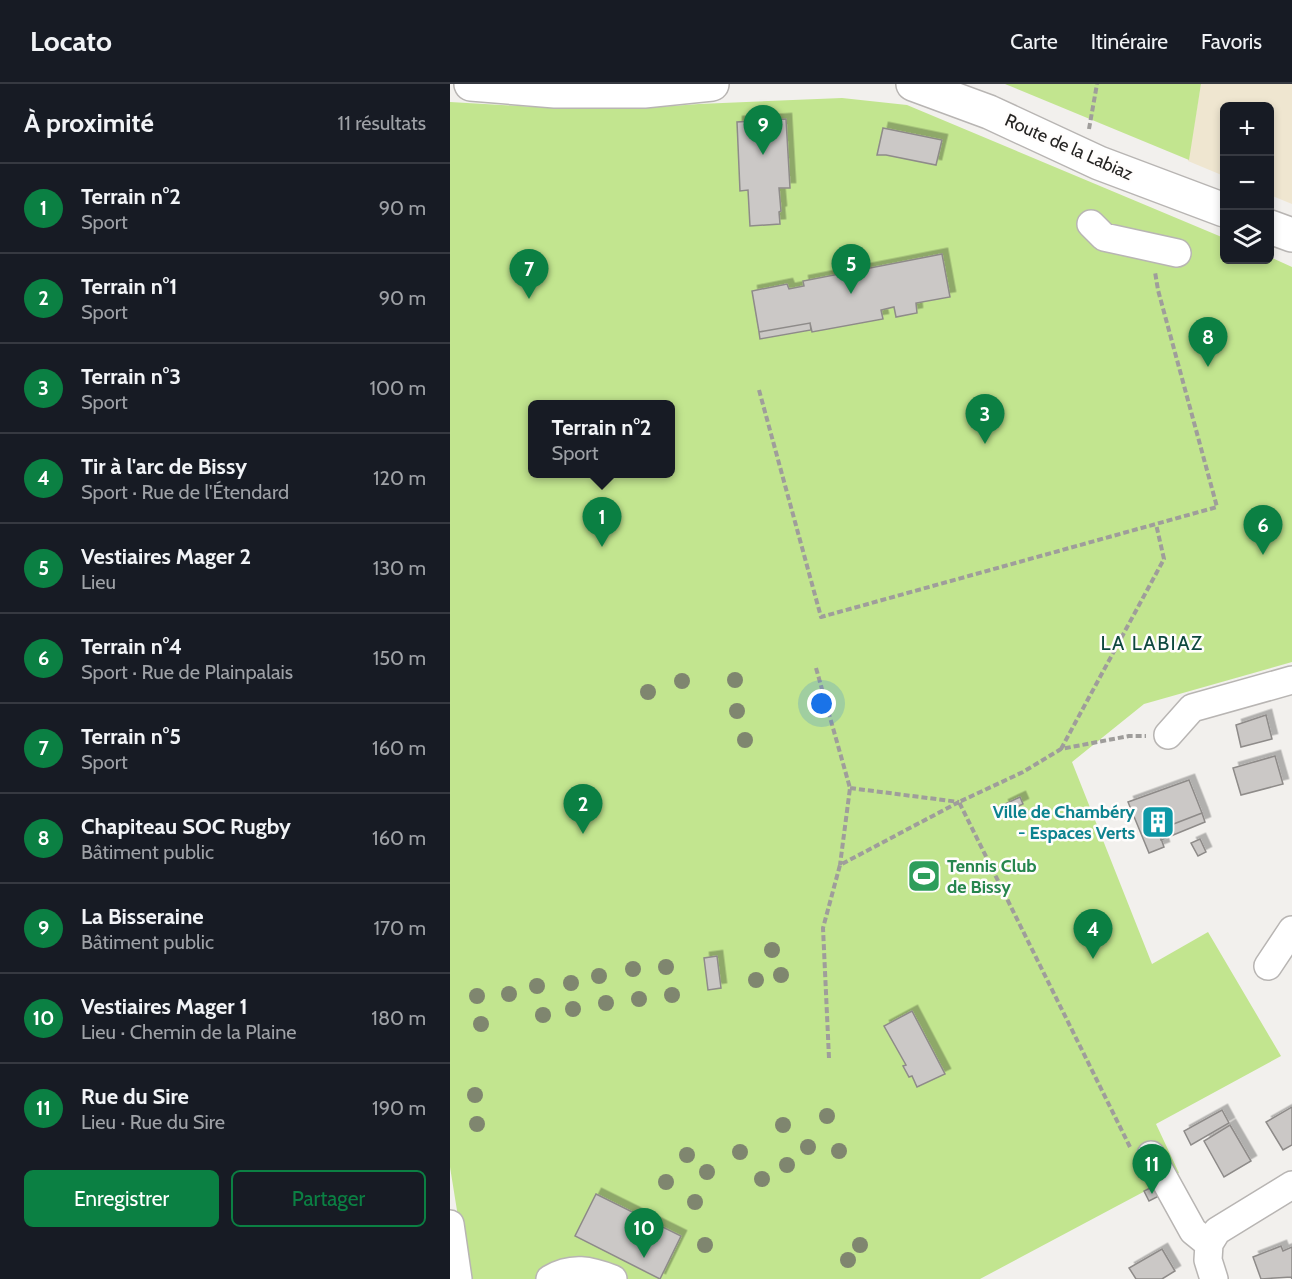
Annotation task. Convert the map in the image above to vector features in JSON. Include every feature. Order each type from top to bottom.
[{"type":"main road","points":[[471,84],[555,91],[644,91],[712,84]]},
{"type":"main road","name":"Route de la Labiaz","points":[[913,84],[919,84],[988,112],[1099,163],[1220,208]]},
{"type":"main road","points":[[1274,229],[1292,235]]},
{"type":"street","points":[[1091,224],[1104,237],[1177,253]]},
{"type":"street","points":[[1168,735],[1192,708],[1292,680]]},
{"type":"street","points":[[1268,966],[1292,930]]},
{"type":"street","points":[[1151,1155],[1193,1232],[1209,1244]]},
{"type":"street","points":[[1214,1279],[1208,1260],[1209,1244],[1217,1231],[1292,1185]]},
{"type":"street","points":[[450,1224],[458,1279]]},
{"type":"street","points":[[550,1279],[563,1272],[592,1271],[613,1279]]},
{"type":"path","points":[[1089,129],[1097,84]]},
{"type":"path","points":[[759,390],[821,617],[1217,507],[1158,290],[1151,247]]},
{"type":"path","points":[[1061,749],[1164,559],[1156,524]]},
{"type":"path","points":[[816,668],[850,788],[840,865],[823,928],[829,1058]]},
{"type":"path","points":[[840,865],[959,802],[1023,772],[1061,749],[1129,736],[1168,735]]},
{"type":"path","points":[[850,788],[959,802]]},
{"type":"path","points":[[959,802],[1131,1151],[1151,1155]]},
{"type":"shaded area","points":[[1201,84],[1292,84],[1292,204],[1274,197],[1274,102],[1220,102],[1220,174],[1188,161]]},
{"type":"green space","points":[[1005,84],[1201,84],[1189,160]]},
{"type":"green space","points":[[842,98],[907,105],[1220,236],[1220,264],[1274,264],[1274,259],[1292,267],[1292,662],[1144,704],[1072,762],[1152,964],[1208,932],[1281,1056],[1156,1124],[1179,1173],[980,1279],[468,1279],[450,1167],[450,102],[631,109]]},
{"type":"building","points":[[786,119],[790,188],[779,188],[780,224],[750,226],[748,190],[740,191],[737,122]]},
{"type":"building","points":[[883,128],[942,140],[936,165],[877,155]]},
{"type":"building","points":[[942,254],[950,297],[916,303],[917,313],[896,317],[894,307],[881,310],[883,319],[812,332],[810,323],[759,332],[752,291],[787,284],[789,289],[804,286],[803,281]]},
{"type":"building","points":[[810,323],[811,330],[760,339],[759,332]]},
{"type":"building","points":[[1266,715],[1272,739],[1241,747],[1236,725]]},
{"type":"building","points":[[1275,756],[1283,784],[1241,795],[1233,768]]},
{"type":"building","name":"Ville de Chambéry - Espaces Verts","points":[[1189,780],[1202,813],[1158,830],[1164,847],[1149,853],[1128,802]]},
{"type":"building","points":[[1020,797],[1023,804],[1006,812],[1003,805]]},
{"type":"building","points":[[1202,813],[1205,822],[1161,840],[1158,830]]},
{"type":"building","points":[[1200,839],[1206,852],[1198,856],[1191,843]]},
{"type":"building","points":[[717,956],[721,988],[708,990],[704,958]]},
{"type":"building","points":[[912,1011],[945,1074],[917,1087],[912,1076],[909,1077],[903,1066],[906,1065],[884,1026]]},
{"type":"building","points":[[1292,1107],[1292,1145],[1283,1150],[1266,1122]]},
{"type":"building","points":[[1222,1110],[1229,1123],[1191,1145],[1184,1131]]},
{"type":"building","points":[[1230,1125],[1251,1161],[1224,1177],[1204,1141]]},
{"type":"building","points":[[1154,1186],[1159,1196],[1149,1201],[1144,1191]]},
{"type":"building","points":[[596,1194],[681,1236],[660,1279],[575,1236]]},
{"type":"building","points":[[1281,1246],[1283,1251],[1292,1247],[1292,1279],[1291,1277],[1261,1279],[1253,1257]]},
{"type":"building","points":[[1162,1249],[1175,1271],[1162,1279],[1136,1279],[1129,1268]]},
{"type":"place","name":"La Bisseraine","points":[[763,155]]},
{"type":"place","name":"Vestiaires Mager 2","points":[[851,294]]},
{"type":"place","name":"Terrain n°5","points":[[529,299]]},
{"type":"place","name":"Chapiteau SOC Rugby","points":[[1208,367]]},
{"type":"place","name":"Terrain n°3","points":[[985,444]]},
{"type":"place","name":"Terrain n°2","points":[[602,547]]},
{"type":"place","name":"Terrain n°4","points":[[1263,555]]},
{"type":"place","name":"Ville de Chambéry - Espaces Verts","points":[[1158,822]]},
{"type":"place","name":"Terrain n°1","points":[[583,834]]},
{"type":"place","name":"Tennis Club de Bissy","points":[[924,876]]},
{"type":"place","name":"Tir à l'arc de Bissy","points":[[1093,959]]},
{"type":"place","name":"Rue du Sire","points":[[1152,1194]]},
{"type":"place","name":"Vestiaires Mager 1","points":[[644,1258]]},
{"type":"district","name":"LA LABIAZ","points":[[1152,643]]}]
